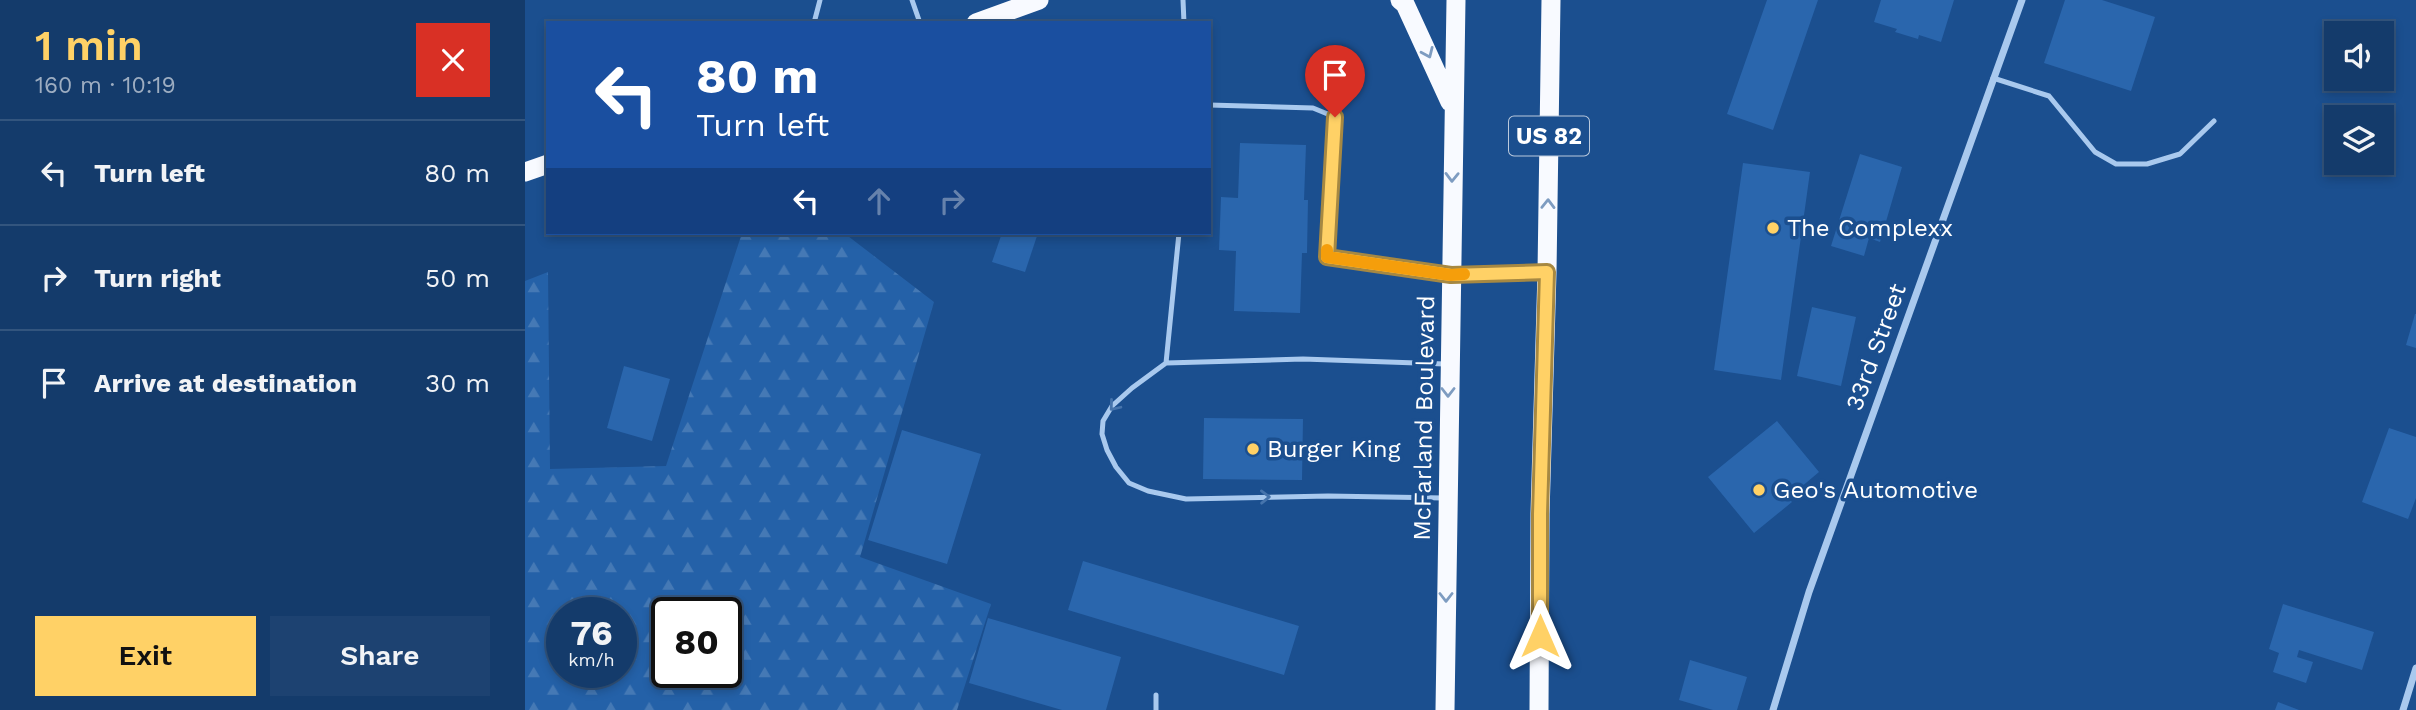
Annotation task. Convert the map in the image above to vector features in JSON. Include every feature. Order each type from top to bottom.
[{"type":"highway","points":[[981,21],[1039,0]]},
{"type":"highway","points":[[1400,0],[1405,4],[1453,108]]},
{"type":"highway","name":"McFarland Boulevard","points":[[1445,710],[1448,364],[1456,0]]},
{"type":"highway","name":"US 82","points":[[1539,710],[1540,514],[1551,0]]},
{"type":"highway","points":[[525,172],[546,165]]},
{"type":"street","name":"33rd Street","points":[[1773,710],[1809,592],[2022,0]]},
{"type":"street","points":[[2403,710],[2416,668]]},
{"type":"lane","points":[[815,21],[820,0]]},
{"type":"lane","points":[[912,0],[919,21]]},
{"type":"lane","points":[[1183,0],[1184,21]]},
{"type":"lane","points":[[1993,78],[2049,96],[2095,152],[2116,164],[2147,164],[2180,154],[2214,121]]},
{"type":"lane","points":[[1211,105],[1313,108],[1335,117],[1327,257],[1451,275],[1547,272]]},
{"type":"lane","points":[[1166,363],[1179,235]]},
{"type":"lane","points":[[1447,498],[1328,496],[1186,499],[1148,491],[1129,483],[1107,450],[1101,434],[1103,421],[1112,406],[1166,363],[1303,359],[1448,364]]},
{"type":"lane","points":[[1156,695],[1156,710]]},
{"type":"green space","points":[[741,235],[847,235],[934,302],[860,557],[991,604],[957,710],[525,710],[525,281],[548,272],[550,469],[666,466]]},
{"type":"building","points":[[1767,0],[1818,0],[1773,130],[1727,114]]},
{"type":"building","points":[[1881,0],[1954,0],[1941,42],[1919,35],[1918,39],[1874,22]]},
{"type":"building","points":[[2065,0],[2102,0],[2155,17],[2131,91],[2044,63]]},
{"type":"building","points":[[1240,143],[1306,145],[1304,200],[1308,200],[1307,253],[1302,253],[1300,313],[1234,311],[1236,251],[1219,250],[1221,197],[1238,198]]},
{"type":"building","points":[[1860,154],[1902,167],[1880,242],[1869,238],[1864,256],[1831,246]]},
{"type":"building","points":[[1743,163],[1810,172],[1781,380],[1714,370]]},
{"type":"building","points":[[1001,235],[1037,235],[1025,272],[992,262]]},
{"type":"building","points":[[1812,307],[1856,317],[1841,386],[1797,376]]},
{"type":"building","points":[[2416,314],[2416,348],[2406,345]]},
{"type":"building","points":[[624,366],[670,379],[652,441],[607,428]]},
{"type":"building","name":"Burger King","points":[[1204,418],[1303,419],[1302,480],[1203,479]]},
{"type":"building","points":[[1777,421],[1819,472],[1788,498],[1792,502],[1754,533],[1708,477]]},
{"type":"building","points":[[2389,428],[2416,437],[2416,498],[2408,519],[2362,502]]},
{"type":"building","points":[[902,430],[981,454],[947,564],[868,540]]},
{"type":"building","points":[[1083,561],[1299,626],[1284,675],[1068,610]]},
{"type":"building","points":[[2283,604],[2374,632],[2362,670],[2299,650],[2297,657],[2313,662],[2306,683],[2273,672],[2279,653],[2269,649]]},
{"type":"building","points":[[988,618],[1121,657],[1106,710],[1062,710],[969,683]]},
{"type":"building","points":[[1690,660],[1747,677],[1737,710],[1713,710],[1679,700]]},
{"type":"building","points":[[2278,702],[2299,710],[2275,710]]},
{"type":"slow traffic","points":[[1327,250],[1327,257],[1451,275],[1464,274]]},
{"type":"place","name":"The Complexx","points":[[1773,228]]},
{"type":"place","name":"Burger King","points":[[1253,449]]},
{"type":"place","name":"Geo's Automotive","points":[[1759,490]]},
{"type":"route","points":[[1335,117],[1327,257],[1451,275],[1547,272],[1540,514],[1540,636]]}]
